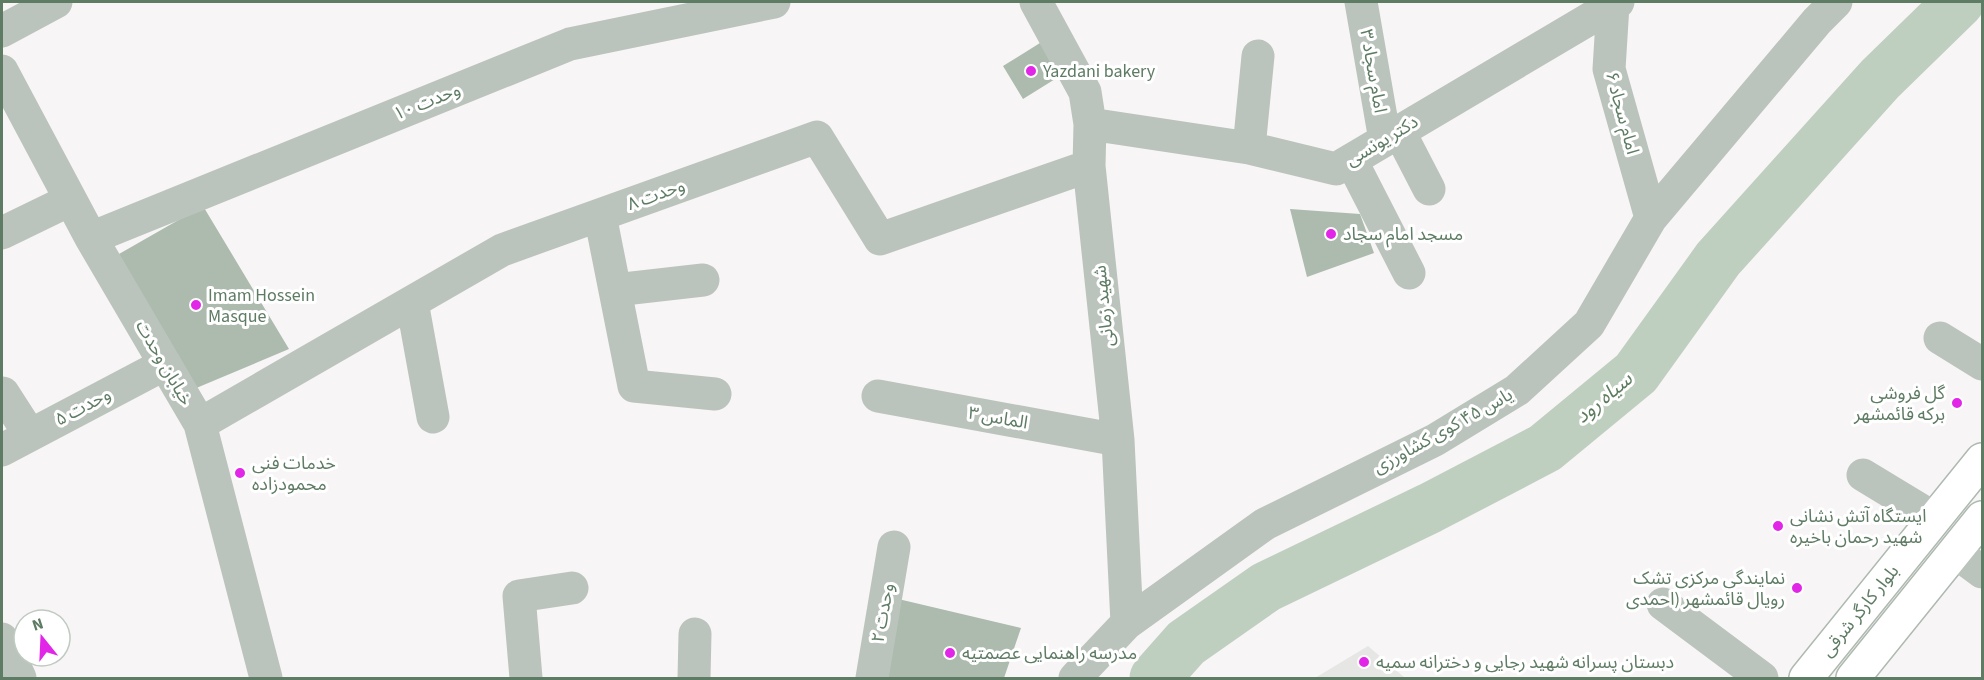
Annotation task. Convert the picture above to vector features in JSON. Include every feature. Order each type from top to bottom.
[{"type":"main road","name":"بلوار کارگر شرقی","points":[[1806,678],[1983,460]]},
{"type":"main road","name":"بلوار کارگر شرقی","points":[[1853,678],[1983,518]]},
{"type":"street","points":[[2,31],[56,2]]},
{"type":"street","name":"وحدت ۱۰","points":[[91,238],[570,45],[774,2]]},
{"type":"street","name":"شهید زمانی","points":[[1036,2],[1085,92],[1090,124],[1089,166],[1118,440],[1127,623]]},
{"type":"street","name":"امام سجاد ۳","points":[[1362,2],[1392,136],[1429,189]]},
{"type":"street","name":"یاس ۴۵ کوی کشاورزی","points":[[1075,678],[1127,623],[1265,524],[1435,440],[1517,390],[1588,324],[1651,218],[1817,21],[1836,2]]},
{"type":"street","name":"دکتر یونسی","points":[[1090,124],[1249,148],[1336,169],[1614,3]]},
{"type":"street","name":"امام سجاد ۶","points":[[1614,3],[1609,69],[1651,218]]},
{"type":"street","points":[[1249,148],[1258,56]]},
{"type":"street","name":"خیابان وحدت","points":[[2,71],[91,238],[200,424],[266,678]]},
{"type":"street","name":"وحدت ۸","points":[[200,424],[502,250],[817,137],[880,239],[1089,166]]},
{"type":"street","points":[[1351,160],[1409,273]]},
{"type":"street","points":[[2,233],[70,200]]},
{"type":"street","points":[[600,215],[634,386],[715,394]]},
{"type":"street","points":[[615,290],[703,280]]},
{"type":"street","points":[[412,302],[433,417]]},
{"type":"street","points":[[1940,339],[1983,364]]},
{"type":"street","name":"وحدت ۵","points":[[2,450],[165,364]]},
{"type":"street","points":[[3,393],[30,435]]},
{"type":"street","name":"الماس ۳","points":[[878,396],[1118,440]]},
{"type":"street","points":[[1863,475],[1934,519]]},
{"type":"street","name":"وحدت ۲","points":[[872,678],[894,547]]},
{"type":"street","points":[[1955,552],[1983,572]]},
{"type":"street","points":[[526,678],[519,596],[572,588]]},
{"type":"street","points":[[1663,604],[1762,678]]},
{"type":"street","points":[[694,678],[695,634]]},
{"type":"street","points":[[2,639],[20,678]]},
{"type":"shaded area","name":"دبستان پسرانه شهید رجایی و دخترانه سمیه","points":[[1368,646],[1405,678],[1315,678]]},
{"type":"building","name":"Yazdani bakery","points":[[1040,43],[1060,76],[1023,99],[1003,66]]},
{"type":"building","name":"Imam Hossein Masque","points":[[203,206],[289,349],[182,394],[105,262]]},
{"type":"building","name":"مسجد امام سجاد","points":[[1290,209],[1360,214],[1374,253],[1307,277]]},
{"type":"building","name":"مدرسه راهنمایی عصمتیه","points":[[894,598],[1021,628],[1004,678],[883,678]]},
{"type":"waterway","name":"سیاه رود","points":[[1155,678],[1186,643],[1266,587],[1430,508],[1545,448],[1636,373],[1718,259],[1880,79],[1959,2]]},
{"type":"place","name":"Yazdani bakery","points":[[1031,71]]},
{"type":"place","name":"مسجد امام سجاد","points":[[1331,234]]},
{"type":"place","name":"Imam Hossein Masque","points":[[196,305]]},
{"type":"place","name":"گل فروشی برکه قائمشهر","points":[[1957,403]]},
{"type":"place","name":"خدمات فنی محمودزاده","points":[[240,473]]},
{"type":"place","name":"ایستگاه آتش نشانی شهید رحمان باخیره","points":[[1778,526]]},
{"type":"place","name":"نمایندگی مرکزی تشک رویال قائمشهر (احمدی","points":[[1797,588]]},
{"type":"place","name":"مدرسه راهنمایی عصمتیه","points":[[950,653]]},
{"type":"place","name":"دبستان پسرانه شهید رجایی و دخترانه سمیه","points":[[1364,662]]}]
